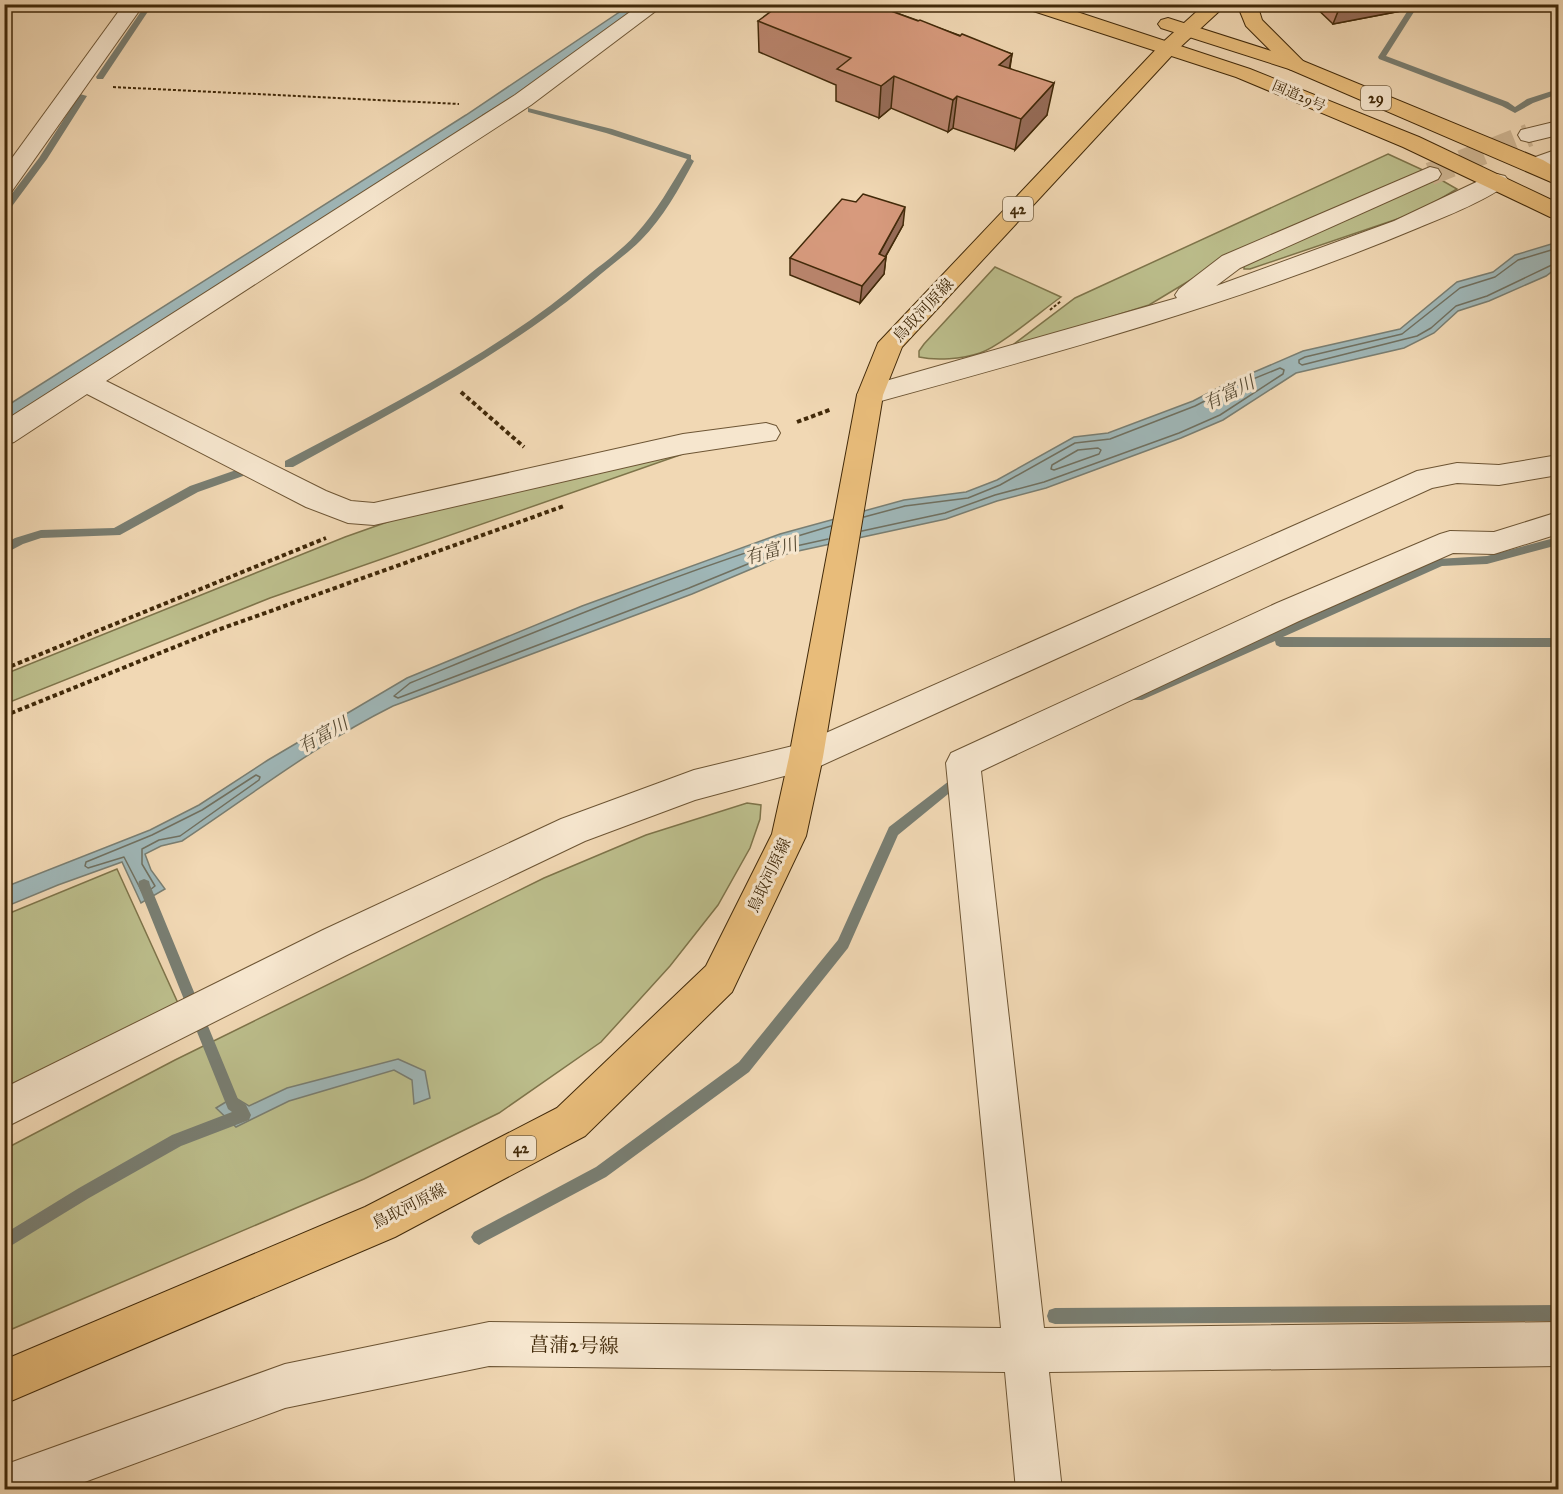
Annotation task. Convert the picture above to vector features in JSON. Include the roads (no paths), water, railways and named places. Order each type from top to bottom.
[{"type":"main road","name":"国道29号","points":[[1030,4],[1169,47],[1254,77],[1411,142],[1558,212]]},
{"type":"main road","name":"鳥取河原線","points":[[4,1382],[380,1222],[571,1122],[719,980],[789,836],[806,757],[861,437],[870,395],[891,343],[1169,47],[1217,4]]},
{"type":"main road","points":[[1247,4],[1253,22],[1296,65]]},
{"type":"main road","name":"国道29号","points":[[1154,19],[1296,65],[1535,165],[1558,178]]},
{"type":"street","points":[[4,186],[134,4]]},
{"type":"street","points":[[4,435],[502,114],[655,4]]},
{"type":"street","points":[[1558,120],[1532,135],[1558,128]]},
{"type":"street","points":[[1535,165],[1558,156]]},
{"type":"street","points":[[1172,308],[1231,262],[1430,174]]},
{"type":"street","points":[[870,395],[1172,308],[1304,264],[1430,215],[1497,181]]},
{"type":"street","points":[[85,382],[316,499],[348,512],[374,514],[683,444],[766,433]]},
{"type":"street","points":[[4,1109],[325,947],[573,830],[694,784],[806,757],[1427,478],[1457,473],[1499,475],[1558,465]]},
{"type":"street","points":[[1039,1490],[963,763],[1288,612],[1450,542],[1494,543],[1558,523]]},
{"type":"street","name":"菖蒲2号線","points":[[4,1488],[285,1386],[489,1344],[1024,1350],[1558,1344]]},
{"type":"water","points":[[630,5],[648,5],[519,94],[483,115],[484,118],[5,427],[5,407],[466,115]]},
{"type":"water","name":"有富川","points":[[1558,242],[1558,267],[1546,276],[1489,301],[1458,311],[1434,333],[1404,348],[1296,373],[1223,420],[1181,438],[1046,488],[997,501],[946,519],[789,553],[692,594],[393,706],[311,753],[182,841],[161,846],[145,854],[151,870],[165,889],[141,903],[122,862],[5,907],[5,887],[150,830],[199,805],[268,760],[407,678],[582,606],[780,534],[904,500],[966,492],[997,480],[1074,437],[1108,433],[1193,401],[1303,351],[1400,329],[1457,282],[1493,272],[1515,255]]},
{"type":"water","points":[[398,1059],[425,1071],[430,1098],[414,1104],[412,1080],[394,1070],[289,1101],[236,1127],[216,1108],[234,1097],[249,1106],[287,1088]]},
{"type":"waterway","points":[[100,77],[150,4]]},
{"type":"waterway","points":[[1416,4],[1382,57],[1505,104],[1515,111],[1530,101],[1558,92]]},
{"type":"waterway","points":[[4,211],[43,159],[83,96]]},
{"type":"waterway","points":[[531,110],[609,131],[688,157]]},
{"type":"waterway","points":[[289,464],[444,380],[531,325],[638,238],[667,202],[690,161]]},
{"type":"waterway","points":[[4,550],[19,541],[41,534],[116,532],[194,489],[239,473]]},
{"type":"waterway","points":[[1138,697],[1441,562],[1487,560],[1558,541]]},
{"type":"waterway","points":[[1280,642],[1558,643]]},
{"type":"waterway","points":[[479,1237],[601,1172],[744,1067],[843,944],[893,831],[949,786]]},
{"type":"waterway","points":[[144,885],[233,1104],[241,1110]]},
{"type":"waterway","points":[[4,1243],[84,1193],[177,1140],[244,1115]]},
{"type":"waterway","points":[[1055,1316],[1558,1313]]},
{"type":"tunnel","points":[[1430,174],[1529,135]]}]
